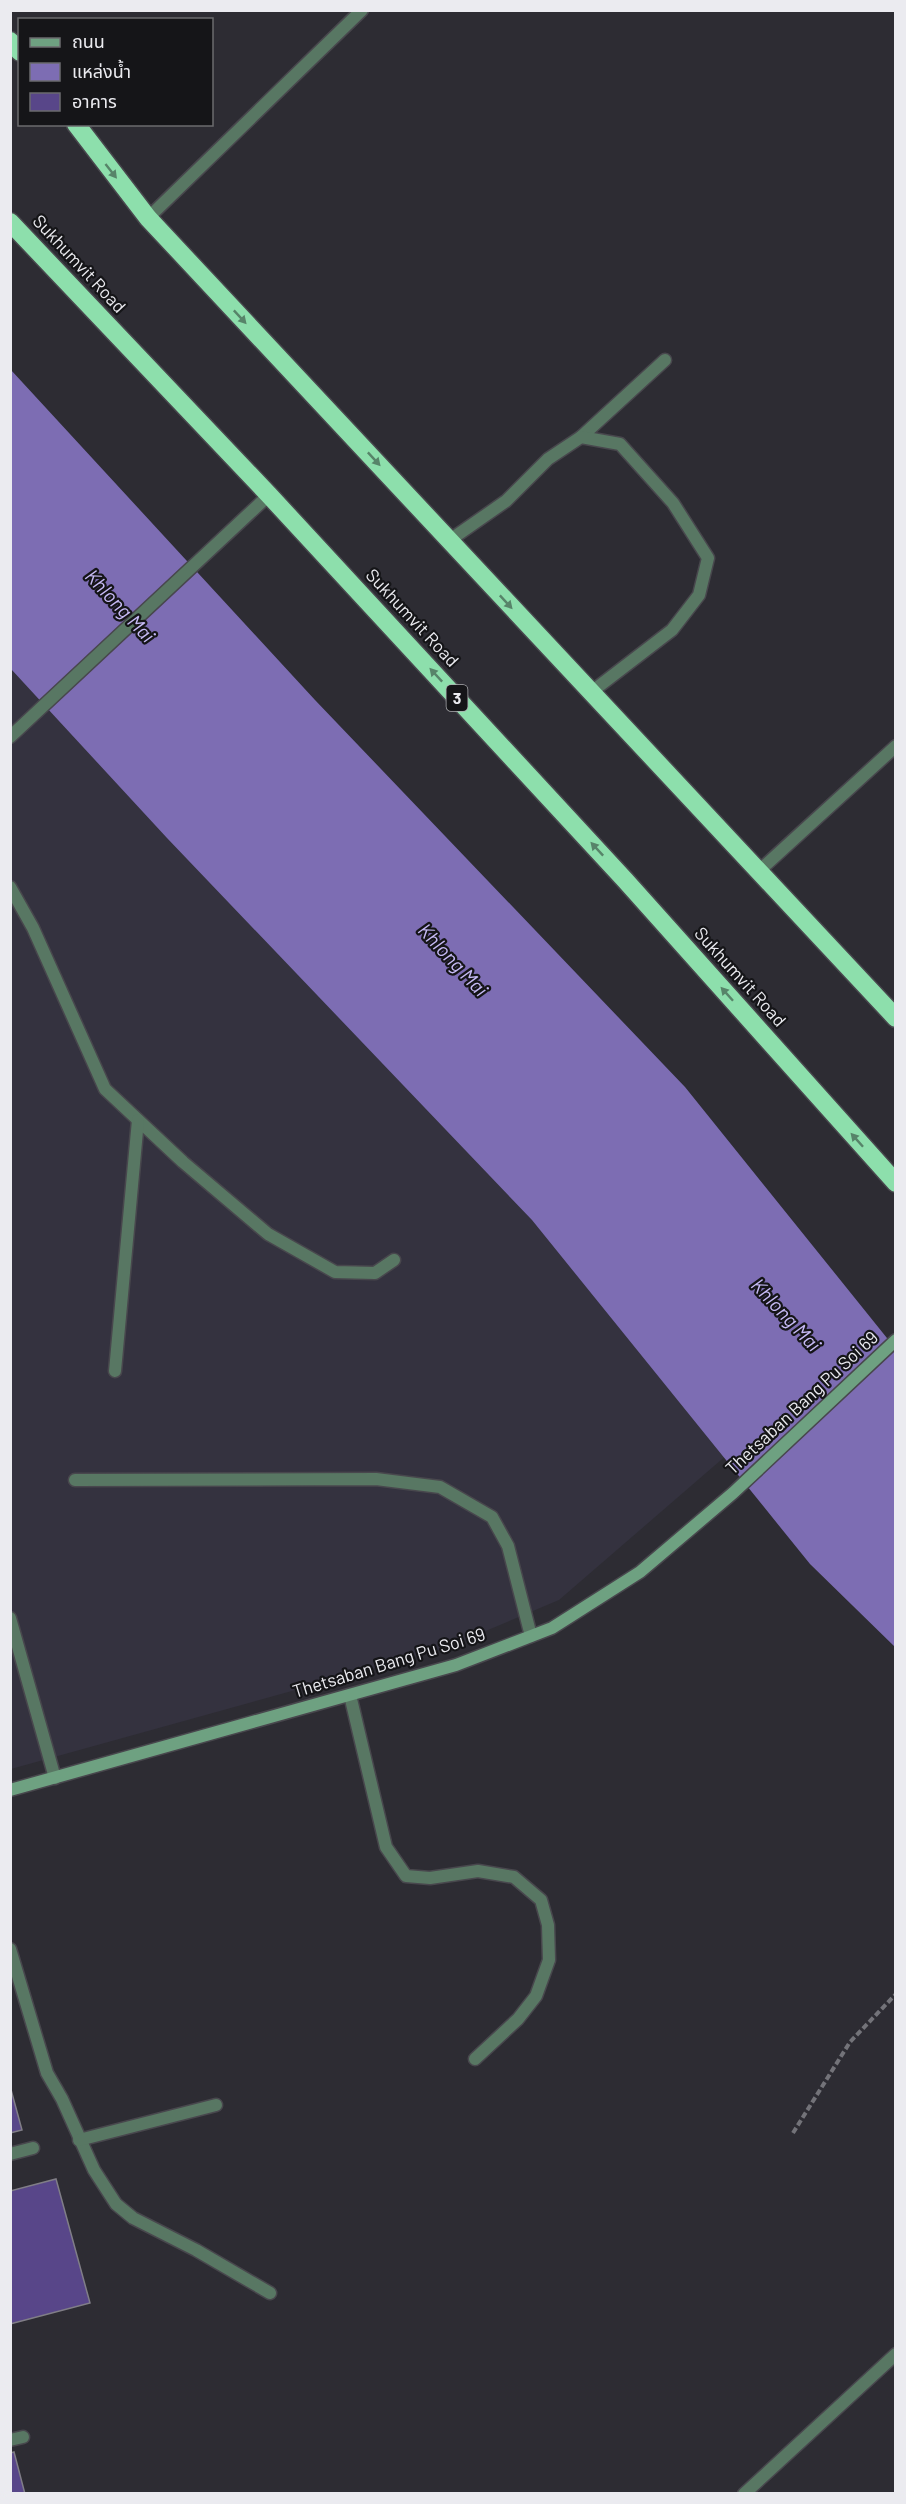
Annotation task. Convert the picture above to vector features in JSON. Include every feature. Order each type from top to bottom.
[{"type":"highway","points":[[77,126],[148,218],[896,1018]]},
{"type":"highway","name":"Sukhumvit Road","points":[[10,222],[269,495],[625,880],[896,1183]]},
{"type":"street","points":[[148,218],[362,10]]},
{"type":"street","points":[[450,540],[506,501],[548,459],[581,437],[665,360]]},
{"type":"street","points":[[581,437],[620,444],[673,503],[708,558],[699,595],[672,630],[590,693]]},
{"type":"street","points":[[10,737],[269,495]]},
{"type":"street","points":[[759,871],[896,746]]},
{"type":"street","points":[[10,887],[33,928],[105,1089],[268,1234],[335,1272],[375,1273],[394,1260]]},
{"type":"street","points":[[115,1371],[138,1120]]},
{"type":"street","name":"Thetsaban Bang Pu Soi 69","points":[[10,1790],[456,1665],[552,1628],[640,1572],[733,1493],[896,1340]]},
{"type":"street","points":[[75,1480],[376,1479],[440,1488],[492,1517],[508,1546],[531,1636]]},
{"type":"street","points":[[10,1618],[14,1644],[55,1778]]},
{"type":"street","points":[[350,1695],[386,1847],[406,1876],[430,1878],[478,1871],[514,1877],[541,1900],[548,1925],[549,1960],[536,1996],[518,2019],[475,2059]]},
{"type":"street","points":[[10,1949],[47,2073],[62,2099],[94,2170],[116,2204],[134,2218],[196,2250],[270,2293]]},
{"type":"street","points":[[79,2140],[216,2105]]},
{"type":"street","points":[[10,2154],[33,2148]]},
{"type":"street","points":[[744,2493],[896,2354]]},
{"type":"street","points":[[10,2440],[23,2437]]},
{"type":"path","points":[[793,2133],[850,2042],[896,1994]]},
{"type":"shaded area","points":[[10,668],[743,1441],[559,1600],[443,1649],[11,1769]]},
{"type":"water","name":"Khlong Mai","points":[[11,370],[315,700],[685,1087],[895,1348],[895,1647],[810,1564],[532,1220],[167,838],[11,669]]},
{"type":"building","points":[[10,2086],[22,2130],[10,2133]]},
{"type":"building","points":[[56,2179],[90,2303],[10,2324],[10,2191]]},
{"type":"building","points":[[14,2452],[25,2494],[10,2494],[10,2453]]}]
